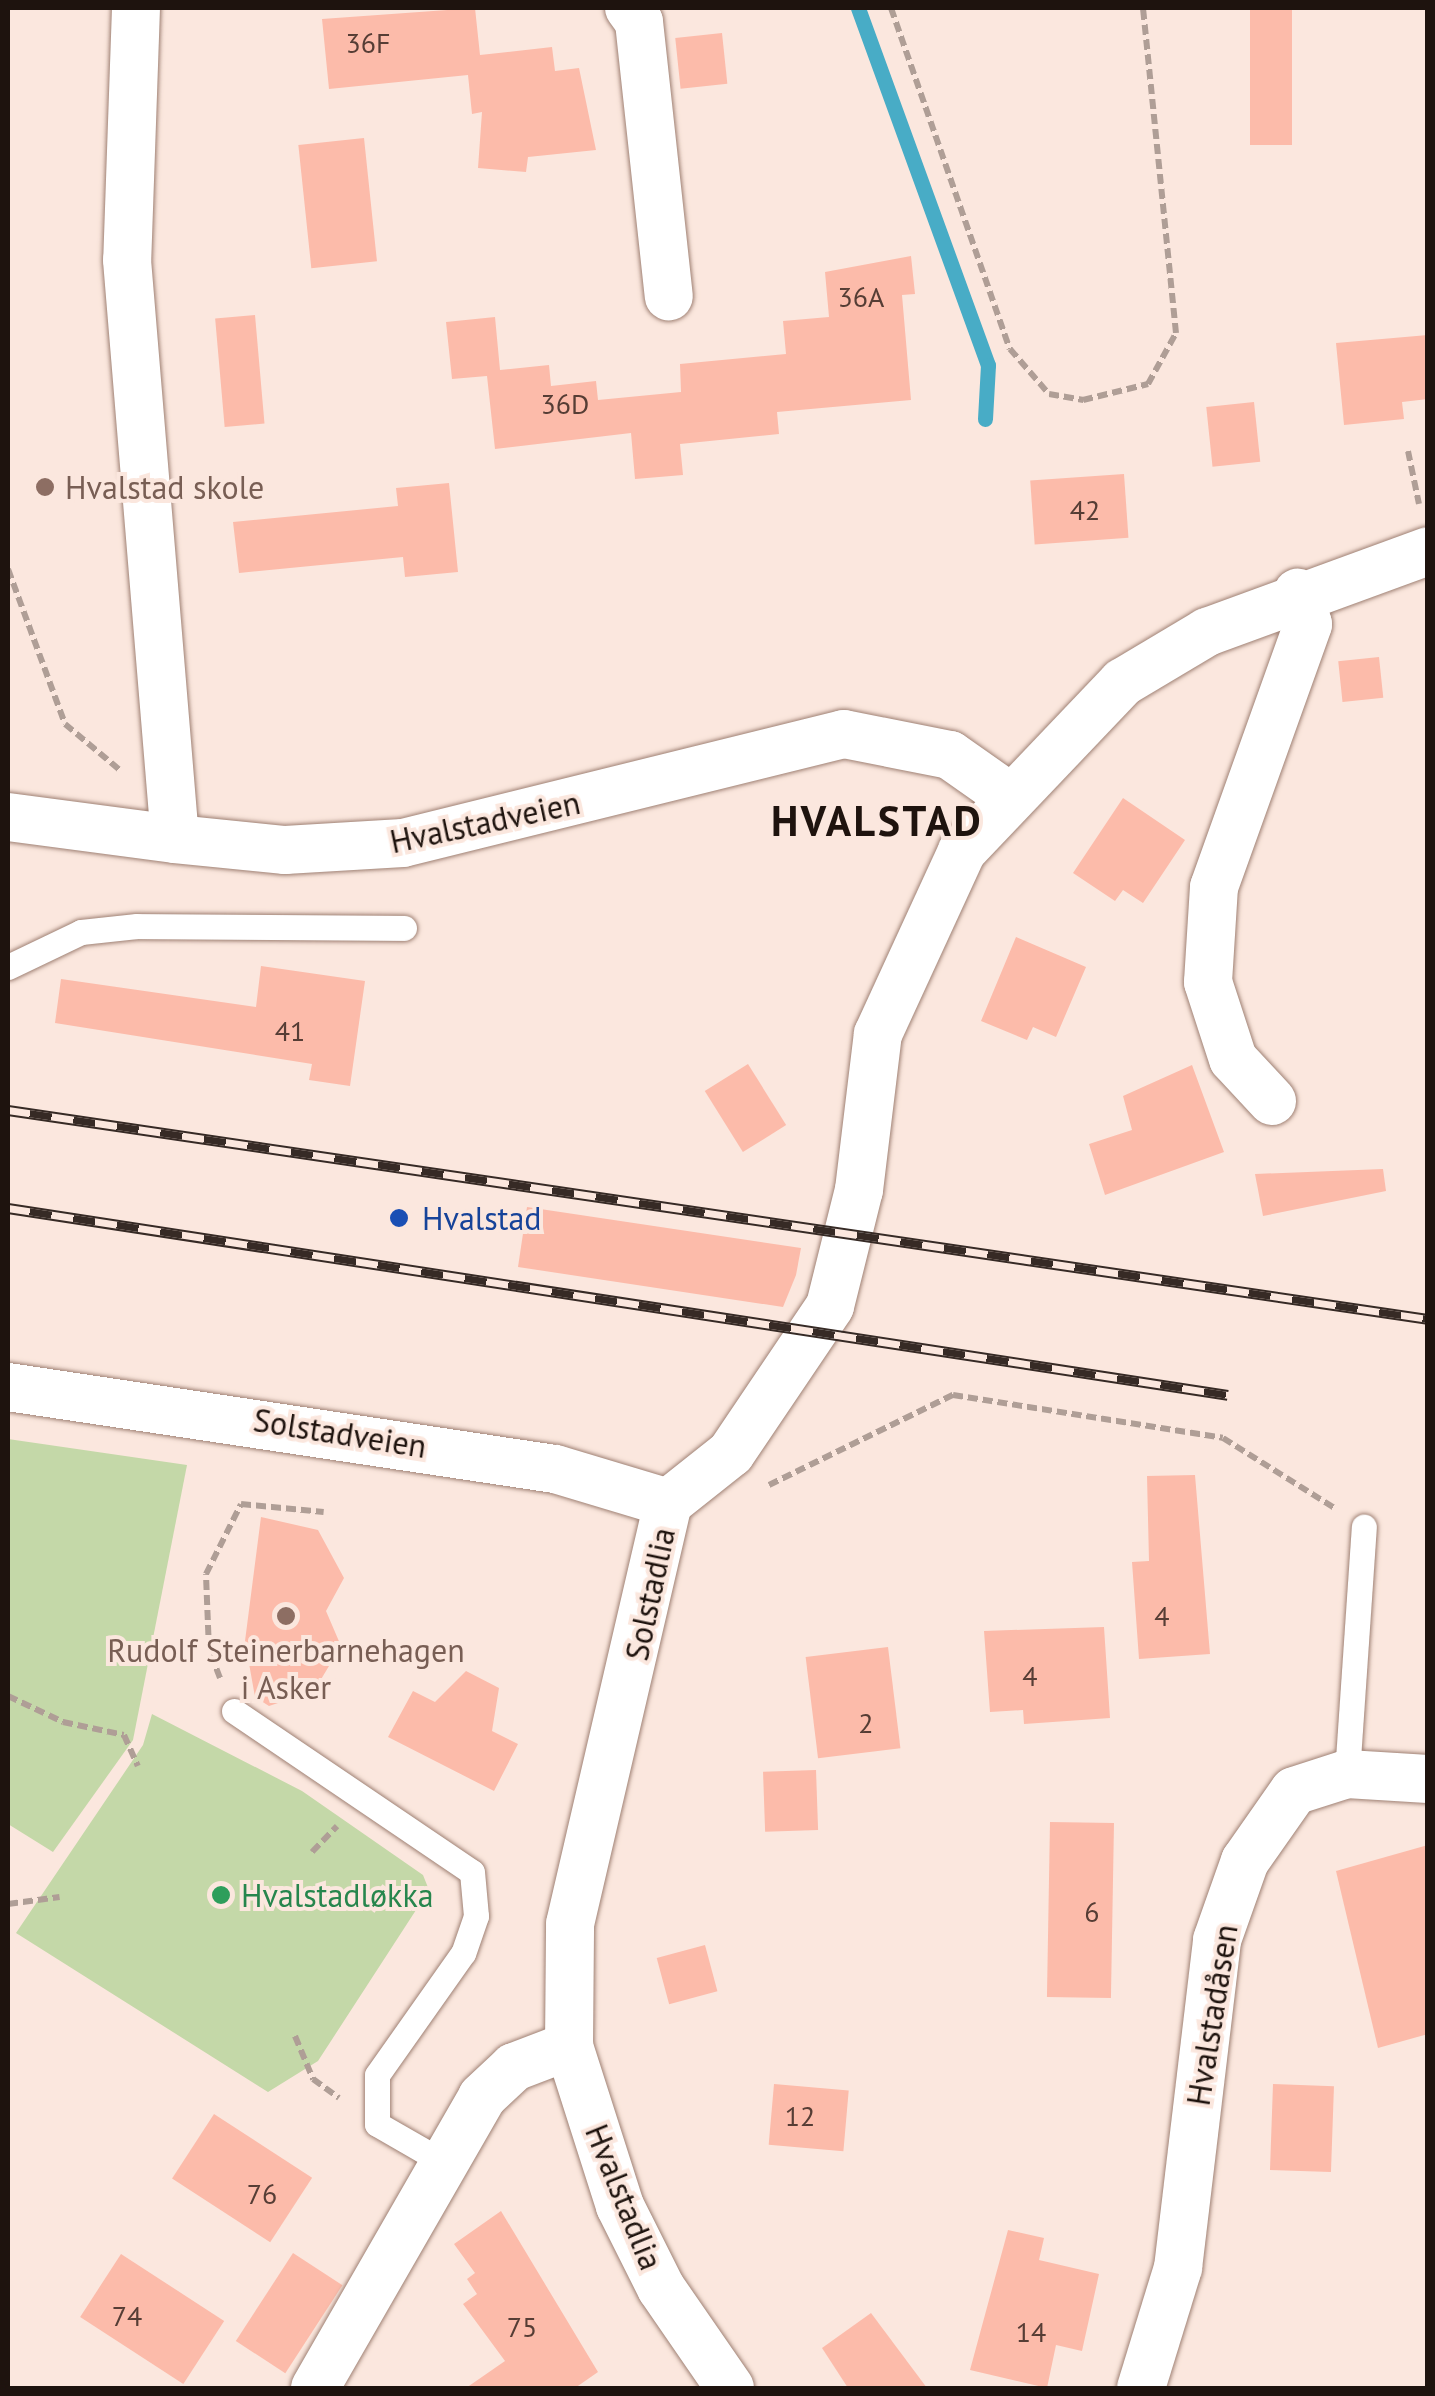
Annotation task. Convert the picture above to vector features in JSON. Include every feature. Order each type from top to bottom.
[{"type":"street","points":[[136,8],[127,260],[176,839]]},
{"type":"street","points":[[629,8],[639,22],[669,296]]},
{"type":"street","points":[[1007,795],[1124,682],[1424,530]]},
{"type":"street","points":[[1272,1101],[1234,1059],[1208,982],[1214,887],[1308,624],[1298,593]]},
{"type":"street","name":"Hvalstadveien","points":[[8,817],[285,850],[403,843],[844,734],[950,755],[1007,795]]},
{"type":"street","name":"Solstadlia","points":[[569,2046],[570,1924],[668,1503],[731,1453],[830,1306],[859,1190],[878,1034],[962,852],[1007,795]]},
{"type":"street","name":"Solstadveien","points":[[8,1387],[537,1466],[668,1503]]},
{"type":"street","name":"Hvalstadåsen","points":[[1141,2388],[1178,2268],[1217,1940],[1245,1861],[1294,1790],[1347,1774],[1428,1779]]},
{"type":"street","points":[[315,2388],[442,2162],[514,2066],[569,2046]]},
{"type":"street","name":"Hvalstadlia","points":[[569,2046],[620,2206],[660,2288],[730,2388]]},
{"type":"lane","points":[[8,967],[81,932],[137,926],[404,928]]},
{"type":"lane","points":[[1347,1774],[1364,1527]]},
{"type":"lane","points":[[234,1711],[472,1872],[476,1916],[463,1952],[377,2075],[377,2124],[442,2162]]},
{"type":"path","points":[[892,8],[1010,349],[1050,394],[1083,400],[1148,384],[1176,333],[1143,8]]},
{"type":"path","points":[[1408,451],[1424,530]]},
{"type":"path","points":[[8,569],[65,724],[134,782]]},
{"type":"path","points":[[756,1492],[953,1395],[1223,1438],[1364,1527]]},
{"type":"path","points":[[234,1711],[209,1650],[206,1574],[240,1504],[324,1512]]},
{"type":"path","points":[[8,1696],[63,1722],[124,1736],[138,1766]]},
{"type":"path","points":[[8,1904],[60,1897]]},
{"type":"path","points":[[295,2036],[313,2079],[377,2124]]},
{"type":"green space","points":[[8,1439],[187,1465],[133,1740],[53,1852],[8,1824]]},
{"type":"green space","points":[[152,1714],[302,1791],[423,1875],[429,1890],[318,2061],[268,2092],[16,1933],[143,1745]]},
{"type":"building","points":[[475,8],[480,55],[552,47],[555,71],[579,68],[596,150],[528,157],[526,172],[478,168],[482,112],[472,114],[468,75],[329,89],[322,19]]},
{"type":"building","points":[[1250,8],[1292,8],[1292,145],[1250,145]]},
{"type":"building","points":[[722,33],[727,84],[681,89],[675,38]]},
{"type":"building","points":[[364,138],[377,261],[311,268],[298,145]]},
{"type":"building","points":[[911,256],[915,294],[902,295],[911,400],[777,412],[779,434],[680,444],[683,475],[635,479],[631,433],[495,449],[487,376],[452,379],[446,322],[495,317],[500,370],[549,365],[551,386],[596,381],[598,400],[681,392],[680,364],[786,354],[783,321],[829,317],[825,272]]},
{"type":"building","points":[[255,315],[264,424],[225,427],[215,318]]},
{"type":"building","points":[[1428,335],[1428,399],[1402,402],[1404,419],[1344,425],[1336,343]]},
{"type":"building","points":[[1254,402],[1260,462],[1213,467],[1206,407]]},
{"type":"building","points":[[1124,474],[1128,538],[1035,544],[1030,481]]},
{"type":"building","points":[[449,483],[458,572],[405,577],[403,557],[239,573],[233,522],[398,506],[396,488]]},
{"type":"building","points":[[1379,657],[1383,698],[1343,702],[1338,661]]},
{"type":"building","points":[[1123,798],[1185,840],[1143,903],[1123,890],[1115,901],[1073,873]]},
{"type":"building","points":[[1016,937],[1086,967],[1056,1037],[1033,1027],[1027,1040],[981,1021]]},
{"type":"building","points":[[261,966],[365,981],[350,1086],[309,1080],[312,1064],[55,1023],[61,979],[256,1007]]},
{"type":"building","points":[[748,1064],[786,1125],[743,1152],[705,1091]]},
{"type":"building","points":[[1192,1065],[1224,1152],[1105,1195],[1089,1144],[1132,1130],[1123,1096]]},
{"type":"building","points":[[1383,1169],[1386,1191],[1263,1216],[1255,1174]]},
{"type":"building","points":[[527,1207],[801,1248],[796,1275],[783,1307],[518,1267]]},
{"type":"building","points":[[1195,1475],[1210,1654],[1139,1659],[1132,1562],[1149,1561],[1147,1476]]},
{"type":"building","points":[[261,1517],[318,1530],[344,1578],[326,1611],[341,1646],[314,1691],[269,1706],[255,1697],[245,1641]]},
{"type":"building","points":[[1104,1627],[1110,1718],[1024,1724],[1023,1710],[990,1712],[984,1631]]},
{"type":"building","points":[[888,1647],[900,1748],[818,1758],[806,1657]]},
{"type":"building","points":[[466,1671],[499,1688],[492,1731],[518,1744],[494,1791],[388,1737],[413,1691],[435,1702]]},
{"type":"building","points":[[816,1770],[818,1830],[765,1832],[763,1772]]},
{"type":"building","points":[[1050,1822],[1114,1823],[1111,1998],[1047,1997]]},
{"type":"building","points":[[1428,1845],[1428,2034],[1378,2048],[1336,1871]]},
{"type":"building","points":[[705,1945],[717,1991],[669,2004],[657,1958]]},
{"type":"building","points":[[774,2084],[849,2091],[843,2151],[769,2145]]},
{"type":"building","points":[[1273,2084],[1334,2086],[1331,2172],[1270,2170]]},
{"type":"building","points":[[214,2114],[312,2178],[270,2242],[172,2179]]},
{"type":"building","points":[[501,2211],[598,2372],[575,2388],[466,2388],[505,2361],[463,2304],[477,2294],[467,2279],[475,2273],[454,2244]]},
{"type":"building","points":[[1008,2230],[1044,2238],[1039,2260],[1099,2274],[1082,2351],[1056,2345],[1047,2388],[970,2370]]},
{"type":"building","points":[[293,2253],[342,2285],[285,2373],[236,2341]]},
{"type":"building","points":[[121,2254],[224,2321],[183,2384],[80,2317]]},
{"type":"building","points":[[871,2313],[927,2388],[848,2388],[822,2348]]},
{"type":"waterway","points":[[858,8],[988,365],[985,419]]},
{"type":"railway","points":[[8,1110],[1428,1319]]},
{"type":"railway","points":[[8,1208],[1228,1395]]},
{"type":"place","name":"Hvalstad skole","points":[[45,487]]},
{"type":"place","name":"Hvalstad","points":[[399,1218]]},
{"type":"place","name":"Rudolf Steinerbarnehagen i Asker","points":[[286,1616]]},
{"type":"place","name":"Hvalstadløkka","points":[[221,1895]]},
{"type":"district","name":"HVALSTAD","points":[[877,821]]}]
